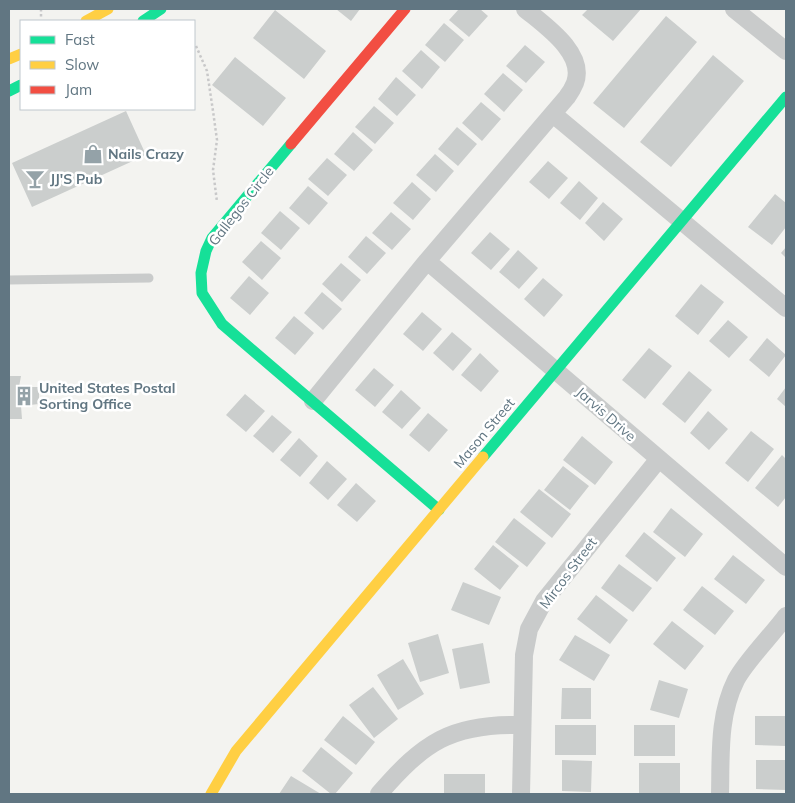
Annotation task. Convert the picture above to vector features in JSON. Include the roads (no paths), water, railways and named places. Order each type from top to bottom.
[{"type":"street","points":[[88,20],[108,9]]},
{"type":"street","points":[[144,20],[161,9]]},
{"type":"street","name":"Gallegos Circle","points":[[405,9],[212,238],[201,261],[200,289],[208,308],[222,324],[439,510]]},
{"type":"street","points":[[313,401],[427,261],[553,114],[576,82],[573,60],[568,48],[525,9]]},
{"type":"street","points":[[734,9],[786,51]]},
{"type":"street","name":"Mason Street","points":[[211,794],[236,751],[786,97]]},
{"type":"street","points":[[553,114],[786,308]]},
{"type":"street","name":"Jarvis Drive","points":[[427,261],[556,370],[658,460],[786,567]]},
{"type":"street","name":"Mircos Street","points":[[521,794],[524,655],[529,629],[544,601],[658,460]]},
{"type":"street","points":[[720,794],[721,735],[726,705],[737,679],[786,616]]},
{"type":"street","points":[[379,794],[405,764],[439,738],[475,728],[500,724],[521,725]]},
{"type":"lane","points":[[9,280],[149,278]]},
{"type":"place","name":"Nails Crazy","points":[[93,154]]},
{"type":"place","name":"JJ'S Pub","points":[[35,179]]},
{"type":"place","name":"United States Postal Sorting Office","points":[[24,396]]}]
